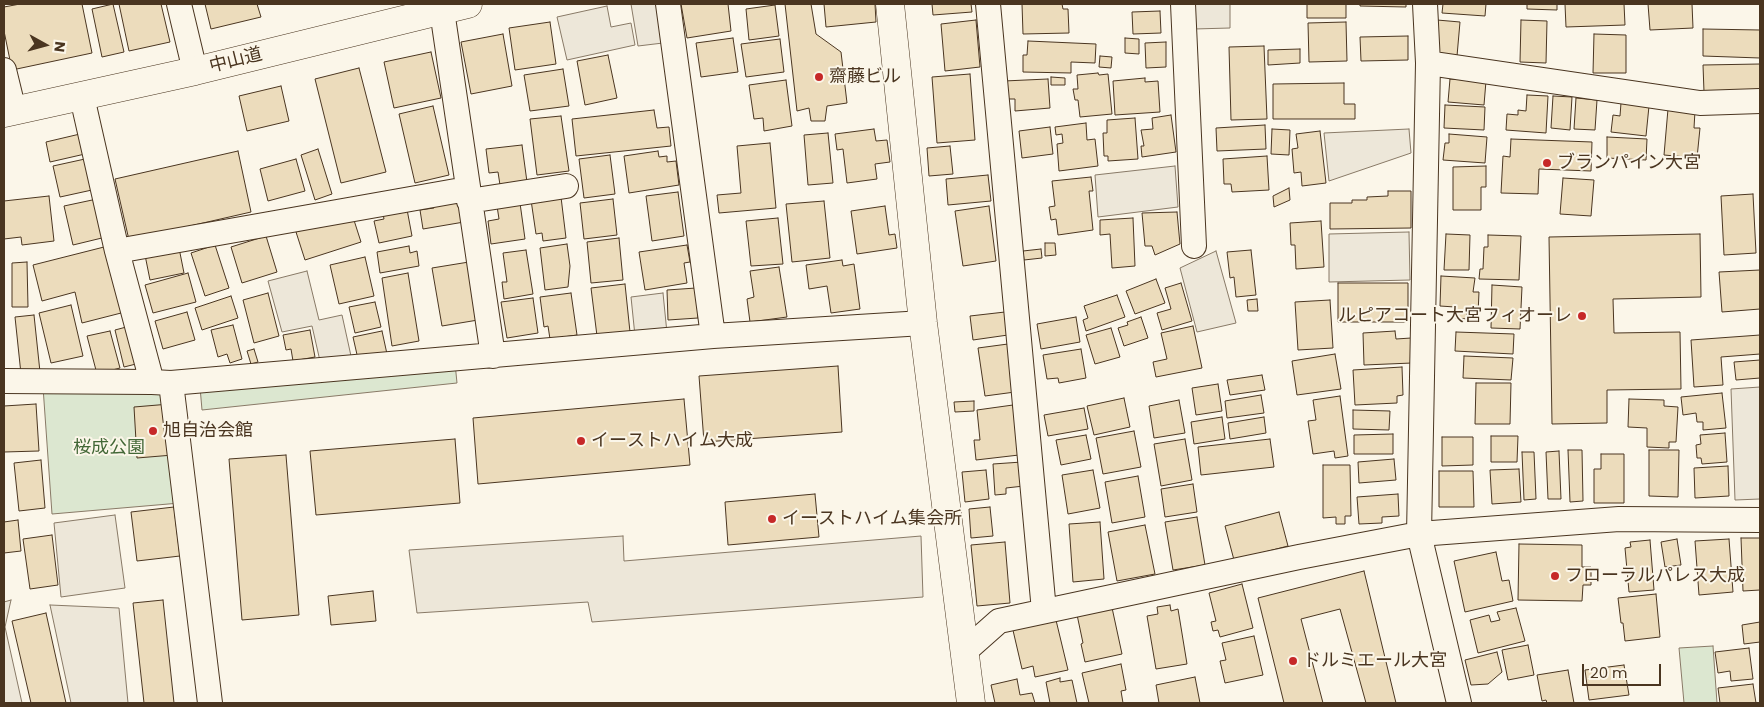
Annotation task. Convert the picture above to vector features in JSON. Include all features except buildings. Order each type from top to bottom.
[{"type":"main road","name":"中山道","points":[[9,112],[195,71],[441,7],[468,4]]},
{"type":"main road","points":[[890,4],[923,323],[971,703]]},
{"type":"street","points":[[179,4],[195,71]]},
{"type":"street","points":[[668,4],[713,336]]},
{"type":"street","points":[[988,4],[1027,408],[1044,610]]},
{"type":"street","points":[[1183,4],[1194,246]]},
{"type":"street","points":[[1425,4],[1428,63],[1418,534],[1459,703]]},
{"type":"street","points":[[441,7],[493,356]]},
{"type":"street","points":[[1428,63],[1700,103],[1760,101]]},
{"type":"street","points":[[4,70],[9,112]]},
{"type":"street","points":[[82,96],[118,251],[162,383],[210,703]]},
{"type":"street","points":[[118,251],[468,195],[566,186]]},
{"type":"street","points":[[4,381],[162,383],[713,336],[923,323]]},
{"type":"street","points":[[964,652],[999,621],[1299,556],[1418,534],[1620,519],[1760,520]]},
{"type":"green space","points":[[455,363],[457,383],[202,410],[200,387]]},
{"type":"green space","name":"桜成公園","points":[[43,387],[167,388],[180,503],[52,514]]},
{"type":"green space","points":[[1713,646],[1717,703],[1684,703],[1679,648]]},
{"type":"shaded area","points":[[631,4],[657,4],[663,43],[638,46]]},
{"type":"shaded area","points":[[1194,4],[1230,4],[1230,28],[1194,29]]},
{"type":"shaded area","points":[[607,6],[611,27],[631,23],[635,45],[567,60],[557,17]]},
{"type":"shaded area","points":[[1409,129],[1411,153],[1329,181],[1324,133]]},
{"type":"shaded area","points":[[1175,166],[1178,207],[1098,217],[1095,175]]},
{"type":"shaded area","points":[[1409,232],[1410,280],[1329,282],[1329,234]]},
{"type":"shaded area","points":[[1216,251],[1236,323],[1197,332],[1180,268]]},
{"type":"shaded area","points":[[307,271],[319,320],[342,315],[351,356],[320,361],[312,326],[282,332],[268,281]]},
{"type":"shaded area","points":[[663,293],[667,333],[635,336],[631,297]]},
{"type":"shaded area","points":[[1760,387],[1760,499],[1735,500],[1731,389]]},
{"type":"shaded area","points":[[115,515],[125,588],[61,597],[54,523]]},
{"type":"shaded area","points":[[623,536],[624,561],[921,536],[923,597],[592,622],[588,602],[417,613],[409,550]]},
{"type":"shaded area","points":[[11,600],[5,627],[22,703],[4,703],[4,602]]},
{"type":"shaded area","points":[[50,605],[119,608],[128,703],[71,703]]},
{"type":"place","name":"齋藤ビル","points":[[819,77]]},
{"type":"place","name":"ブランパイン大宮","points":[[1547,163]]},
{"type":"place","name":"ルピアコート大宮フィオーレ","points":[[1582,316]]},
{"type":"place","name":"旭自治会館","points":[[153,431]]},
{"type":"place","name":"イーストハイム大成","points":[[581,441]]},
{"type":"place","name":"イーストハイム集会所","points":[[772,519]]},
{"type":"place","name":"フローラルパレス大成","points":[[1555,576]]},
{"type":"place","name":"ドルミエール大宮","points":[[1293,661]]}]
